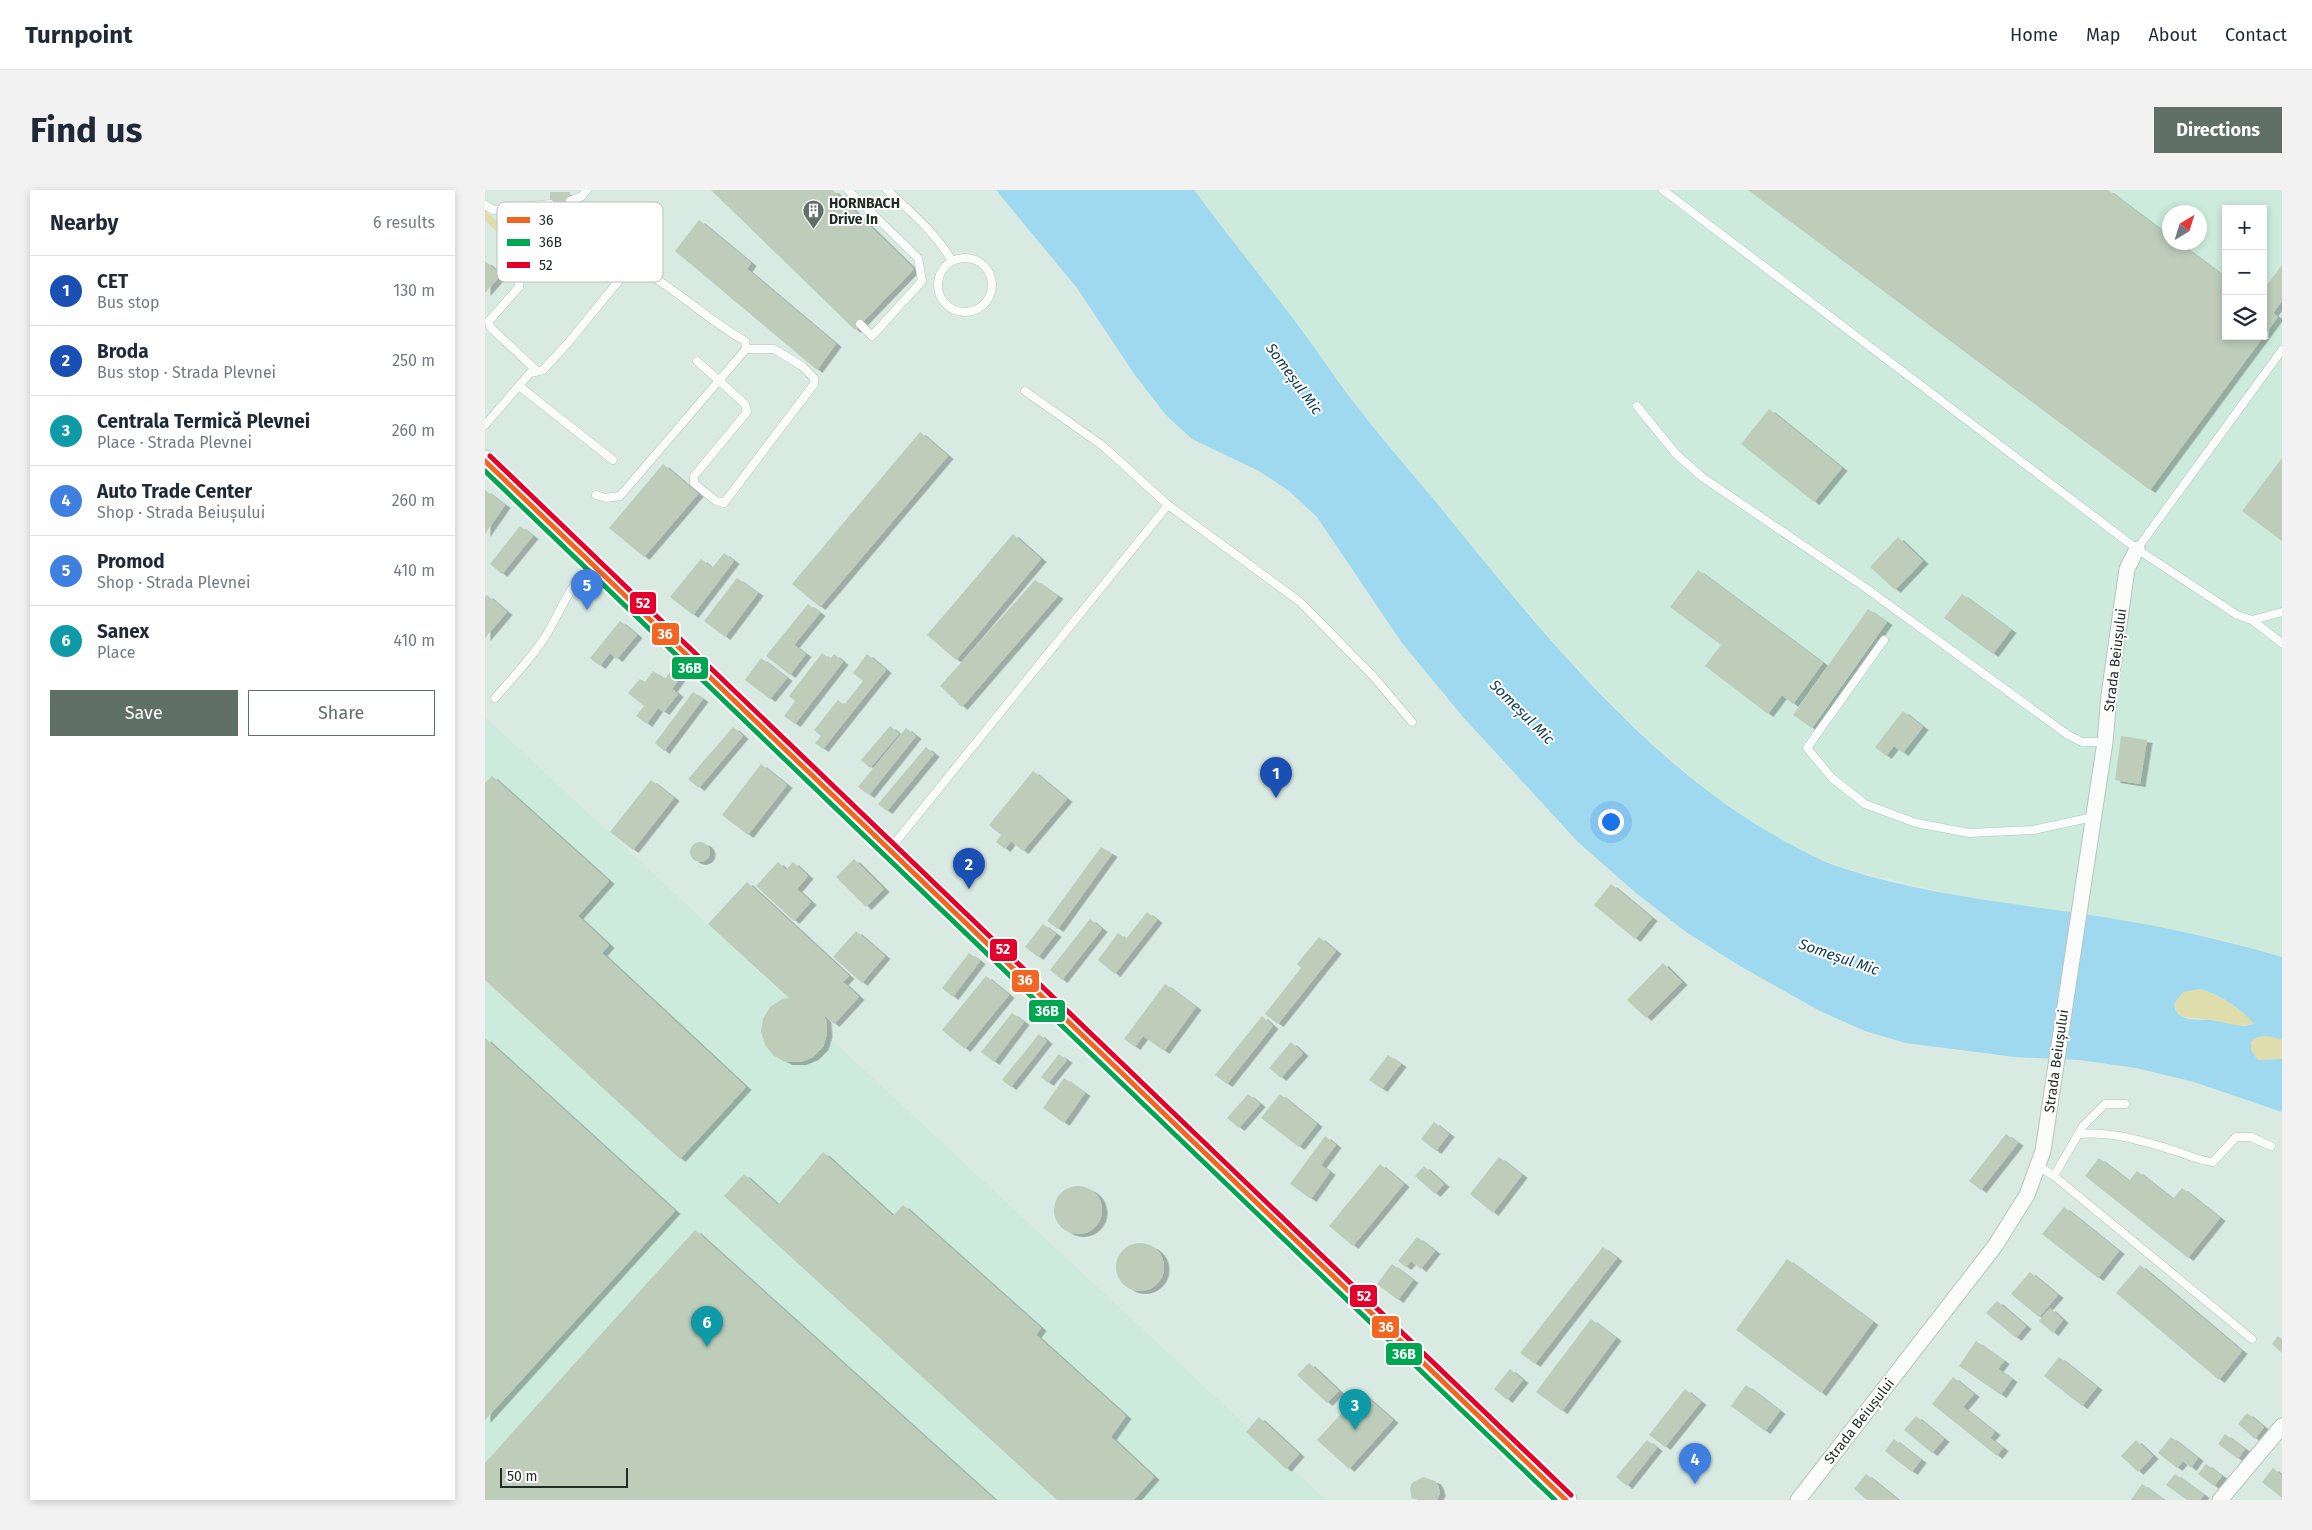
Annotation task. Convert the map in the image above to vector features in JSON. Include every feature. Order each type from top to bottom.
[{"type":"main road","points":[[485,461],[1566,1500]]},
{"type":"street","name":"Strada Beiușului","points":[[1798,1500],[1995,1246],[2027,1194],[2043,1151],[2105,742],[2109,695],[2127,569],[2137,549]]},
{"type":"street","points":[[2220,1500],[2282,1426]]},
{"type":"lane","points":[[570,201],[582,196],[587,190]]},
{"type":"lane","points":[[848,190],[918,258],[922,281],[872,336],[860,324]]},
{"type":"lane","points":[[887,190],[943,245],[952,261]]},
{"type":"lane","points":[[1663,190],[2137,549],[2237,614],[2252,620],[2282,643]]},
{"type":"lane","points":[[485,206],[493,210],[497,210]]},
{"type":"lane","points":[[970,258],[979,261],[991,275],[992,293],[981,308],[963,312],[955,310],[942,299],[939,291],[940,273],[952,261],[970,258]]},
{"type":"lane","points":[[520,282],[519,288],[489,321],[490,327],[537,371]]},
{"type":"lane","points":[[485,425],[530,373],[543,370],[568,343],[618,282]]},
{"type":"lane","points":[[596,495],[606,498],[620,496],[746,349],[745,342],[723,329],[663,282]]},
{"type":"lane","points":[[697,362],[720,380],[745,404],[747,412],[694,476],[694,483],[716,501],[724,503],[814,384],[814,378],[802,366],[773,349],[746,349]]},
{"type":"lane","points":[[2137,549],[2282,350]]},
{"type":"lane","points":[[519,386],[613,460]]},
{"type":"lane","points":[[1025,391],[1103,446],[1168,505],[1299,601],[1373,676],[1412,722]]},
{"type":"lane","points":[[1637,406],[1676,454],[1702,477],[1863,586],[2068,736],[2082,742],[2105,742]]},
{"type":"lane","points":[[890,849],[1168,505]]},
{"type":"lane","points":[[495,698],[536,650],[548,632],[569,590],[592,563]]},
{"type":"lane","points":[[2252,620],[2282,612]]},
{"type":"lane","points":[[1884,640],[1807,748],[1832,778],[1865,804],[1916,822],[1969,833],[2033,830],[2093,817]]},
{"type":"lane","points":[[2054,1176],[2083,1126],[2105,1104],[2125,1104]]},
{"type":"lane","points":[[2079,1134],[2113,1134],[2203,1162],[2213,1162],[2236,1137],[2251,1137],[2271,1146]]},
{"type":"lane","points":[[2037,1166],[2054,1176],[2252,1339]]},
{"type":"shaded area","points":[[1194,190],[2282,190],[2282,957],[2225,940],[2100,917],[1964,897],[1840,867],[1802,851],[1754,824],[1713,796],[1625,718],[1560,649],[1481,558],[1361,412],[1309,340]]},
{"type":"shaded area","points":[[485,210],[497,221],[497,230],[496,231],[485,221]]},
{"type":"shaded area","points":[[485,717],[1326,1500],[485,1500]]},
{"type":"shaded area","points":[[2201,989],[2216,995],[2230,1004],[2255,1024],[2237,1026],[2212,1020],[2183,1017],[2176,1011],[2174,1004],[2183,992]]},
{"type":"shaded area","points":[[2258,1036],[2269,1036],[2282,1040],[2282,1059],[2258,1060],[2251,1050],[2251,1042]]},
{"type":"water","name":"Someșul Mic","points":[[996,190],[1194,190],[1295,321],[1356,405],[1510,593],[1592,686],[1636,730],[1682,770],[1729,807],[1779,838],[1842,868],[1937,892],[2097,916],[2167,929],[2236,944],[2282,957],[2282,1040],[2258,1037],[2251,1042],[2251,1050],[2258,1060],[2282,1059],[2282,1112],[2194,1082],[2136,1068],[2080,1060],[2015,1057],[1906,1043],[1865,1031],[1820,1011],[1740,966],[1686,932],[1636,893],[1578,842],[1464,718],[1402,643],[1317,517],[1289,491],[1259,471],[1192,439],[1166,415],[1135,375],[1077,288]],"holes":[[[2201,989],[2230,1003],[2254,1024],[2238,1025],[2211,1020],[2189,1019],[2181,1016],[2174,1004],[2183,992]]]},
{"type":"building","name":"HORNBACH Drive In","points":[[711,190],[833,190],[914,269],[855,330]]},
{"type":"building","points":[[1748,190],[2108,190],[2162,231],[2162,250],[2189,250],[2222,275],[2222,340],[2261,340],[2150,490]]},
{"type":"building","points":[[550,192],[570,192],[570,202],[550,202]]},
{"type":"building","points":[[699,220],[751,263],[747,269],[836,344],[817,370],[675,251]]},
{"type":"building","points":[[485,261],[497,272],[497,280],[485,293]]},
{"type":"building","points":[[2282,265],[2282,301],[2273,313],[2278,317],[2267,332],[2267,285]]},
{"type":"building","points":[[1769,409],[1842,468],[1814,502],[1741,444]]},
{"type":"building","points":[[920,432],[948,456],[820,607],[792,584]]},
{"type":"building","points":[[2282,458],[2282,541],[2242,511]]},
{"type":"building","points":[[663,464],[698,494],[644,557],[609,528]]},
{"type":"building","points":[[485,490],[505,505],[485,534]]},
{"type":"building","points":[[520,526],[533,536],[502,574],[490,564]]},
{"type":"building","points":[[1013,534],[1041,559],[956,660],[927,635]]},
{"type":"building","points":[[1898,537],[1923,561],[1895,590],[1870,567]]},
{"type":"building","points":[[724,553],[734,561],[693,615],[670,597],[701,559],[712,568]]},
{"type":"building","points":[[1698,570],[1823,663],[1793,704],[1782,695],[1768,714],[1705,666],[1721,645],[1670,607]]},
{"type":"building","points":[[737,578],[758,593],[725,637],[704,621]]},
{"type":"building","points":[[1035,580],[1058,596],[962,707],[940,686]]},
{"type":"building","points":[[1962,594],[2011,630],[1993,654],[1944,618]]},
{"type":"building","points":[[487,595],[507,612],[485,638],[485,597]]},
{"type":"building","points":[[808,604],[820,613],[794,645],[806,654],[790,675],[766,656]]},
{"type":"building","points":[[1868,609],[1887,622],[1812,728],[1793,715]]},
{"type":"building","points":[[620,621],[637,635],[617,659],[610,653],[600,666],[590,658]]},
{"type":"building","points":[[822,653],[830,659],[834,654],[843,662],[795,724],[784,716],[795,701],[789,696]]},
{"type":"building","points":[[867,654],[886,670],[823,749],[815,743],[821,736],[814,730],[838,700],[844,705],[863,681],[853,673]]},
{"type":"building","points":[[761,658],[787,678],[770,699],[745,680]]},
{"type":"building","points":[[673,668],[682,675],[672,689],[678,694],[664,712],[658,708],[647,724],[636,716],[644,706],[628,693],[640,679],[645,682],[653,671],[665,679]]},
{"type":"building","points":[[693,692],[703,699],[664,751],[655,743]]},
{"type":"building","points":[[1903,711],[1923,727],[1903,753],[1894,746],[1886,756],[1875,747]]},
{"type":"building","points":[[890,726],[899,734],[870,768],[861,760]]},
{"type":"building","points":[[733,727],[743,736],[699,788],[688,779]]},
{"type":"building","points":[[906,728],[916,736],[869,795],[858,787]]},
{"type":"building","points":[[2121,736],[2147,740],[2140,784],[2115,780]]},
{"type":"building","points":[[926,747],[934,754],[887,811],[878,804]]},
{"type":"building","points":[[761,764],[787,785],[748,835],[722,815]]},
{"type":"building","points":[[1033,771],[1067,799],[1023,851],[1011,841],[1005,849],[996,842],[1001,835],[989,825]]},
{"type":"building","points":[[492,776],[609,881],[578,916],[609,945],[602,953],[746,1087],[680,1159],[485,980],[485,783]]},
{"type":"building","points":[[651,780],[674,798],[633,850],[610,832]]},
{"type":"building","points":[[700,842],[707,845],[710,852],[707,859],[700,862],[693,859],[690,852],[693,845]]},
{"type":"building","points":[[1101,847],[1112,854],[1058,929],[1047,921]]},
{"type":"building","points":[[854,859],[884,889],[866,907],[836,877]]},
{"type":"building","points":[[778,862],[786,870],[793,862],[808,876],[797,889],[811,902],[794,921],[756,886]]},
{"type":"building","points":[[747,882],[849,976],[843,982],[859,997],[834,1024],[823,1014],[826,1020],[827,1034],[823,1047],[813,1057],[801,1062],[787,1062],[774,1056],[765,1045],[761,1032],[763,1019],[770,1007],[782,999],[789,998],[708,924]]},
{"type":"building","points":[[1611,884],[1652,918],[1635,939],[1594,905]]},
{"type":"building","points":[[1147,912],[1157,920],[1115,974],[1098,960],[1118,933],[1126,939]]},
{"type":"building","points":[[1090,919],[1102,929],[1062,980],[1050,970]]},
{"type":"building","points":[[1043,924],[1056,934],[1038,957],[1025,947]]},
{"type":"building","points":[[856,931],[885,956],[862,983],[833,957]]},
{"type":"building","points":[[1319,937],[1336,951],[1278,1024],[1265,1014],[1301,968],[1297,964]]},
{"type":"building","points":[[969,953],[980,961],[953,997],[942,988]]},
{"type":"building","points":[[1663,963],[1682,982],[1646,1018],[1627,1000]]},
{"type":"building","points":[[986,976],[1009,995],[965,1049],[942,1030]]},
{"type":"building","points":[[1165,984],[1196,1007],[1164,1051],[1143,1036],[1135,1047],[1124,1039]]},
{"type":"building","points":[[1012,1013],[1024,1022],[994,1062],[981,1052]]},
{"type":"building","points":[[1262,1016],[1273,1026],[1227,1084],[1215,1075]]},
{"type":"building","points":[[1039,1034],[1047,1041],[1011,1087],[1002,1080]]},
{"type":"building","points":[[485,1038],[675,1211],[485,1420]]},
{"type":"building","points":[[1291,1042],[1303,1053],[1281,1078],[1269,1068]]},
{"type":"building","points":[[1059,1054],[1067,1060],[1048,1083],[1041,1077]]},
{"type":"building","points":[[1388,1055],[1401,1064],[1382,1089],[1369,1080]]},
{"type":"building","points":[[1064,1078],[1085,1093],[1064,1123],[1043,1108]]},
{"type":"building","points":[[1248,1094],[1260,1104],[1239,1128],[1227,1118]]},
{"type":"building","points":[[1280,1094],[1317,1124],[1299,1147],[1261,1118]]},
{"type":"building","points":[[1434,1122],[1449,1134],[1436,1151],[1421,1139]]},
{"type":"building","points":[[2006,1134],[2018,1143],[1981,1190],[1969,1181]]},
{"type":"building","points":[[1325,1136],[1336,1145],[1321,1165],[1330,1172],[1311,1199],[1290,1184]]},
{"type":"building","points":[[823,1152],[893,1216],[903,1205],[1041,1328],[1036,1335],[1126,1416],[1111,1437],[1154,1477],[1134,1500],[1057,1500],[724,1196],[744,1174],[778,1205]]},
{"type":"building","points":[[1499,1157],[1522,1175],[1493,1213],[1470,1194]]},
{"type":"building","points":[[2099,1158],[2129,1181],[2137,1171],[2173,1199],[2182,1188],[2220,1218],[2188,1258],[2085,1176]]},
{"type":"building","points":[[1380,1164],[1404,1184],[1353,1246],[1329,1226]]},
{"type":"building","points":[[1424,1166],[1444,1184],[1435,1194],[1415,1176]]},
{"type":"building","points":[[1073,1186],[1083,1186],[1095,1193],[1102,1205],[1102,1215],[1095,1227],[1083,1234],[1073,1234],[1065,1230],[1058,1223],[1054,1215],[1054,1205],[1058,1197],[1065,1190]]},
{"type":"building","points":[[2064,1207],[2119,1251],[2098,1278],[2042,1234]]},
{"type":"building","points":[[695,1230],[995,1500],[485,1500],[485,1463]]},
{"type":"building","points":[[1417,1237],[1435,1251],[1421,1269],[1411,1261],[1406,1267],[1398,1261]]},
{"type":"building","points":[[1135,1243],[1145,1243],[1154,1247],[1160,1253],[1164,1267],[1160,1281],[1154,1287],[1145,1291],[1135,1291],[1126,1287],[1120,1281],[1116,1272],[1116,1262],[1120,1253],[1126,1247]]},
{"type":"building","points":[[1603,1247],[1617,1258],[1535,1364],[1520,1353]]},
{"type":"building","points":[[1787,1259],[1873,1322],[1821,1393],[1736,1330]]},
{"type":"building","points":[[1392,1264],[1413,1280],[1398,1300],[1377,1284]]},
{"type":"building","points":[[2140,1265],[2242,1351],[2219,1380],[2116,1293]]},
{"type":"building","points":[[2030,1272],[2058,1295],[2039,1317],[2011,1294]]},
{"type":"building","points":[[1997,1301],[2026,1326],[2016,1338],[1986,1313]]},
{"type":"building","points":[[2050,1308],[2063,1320],[2053,1333],[2039,1321]]},
{"type":"building","points":[[1591,1319],[1616,1338],[1562,1411],[1536,1392]]},
{"type":"building","points":[[2278,1336],[2282,1339],[2282,1353],[2272,1344]]},
{"type":"building","points":[[1976,1341],[2004,1361],[1998,1369],[2012,1379],[2001,1395],[1959,1366]]},
{"type":"building","points":[[2059,1357],[2097,1387],[2082,1406],[2044,1376]]},
{"type":"building","points":[[1309,1363],[1339,1391],[1327,1403],[1297,1375]]},
{"type":"building","points":[[1510,1369],[1523,1380],[1507,1400],[1494,1389]]},
{"type":"building","points":[[1953,1377],[1974,1394],[1963,1407],[1995,1432],[1990,1438],[2003,1448],[1997,1456],[1932,1404]]},
{"type":"building","points":[[1746,1385],[1780,1411],[1765,1431],[1731,1406]]},
{"type":"building","points":[[1685,1389],[1701,1402],[1665,1447],[1649,1435]]},
{"type":"building","points":[[1361,1392],[1393,1420],[1349,1469],[1317,1440]]},
{"type":"building","points":[[2247,1413],[2264,1427],[2255,1439],[2238,1424]]},
{"type":"building","points":[[1916,1416],[1944,1439],[1932,1453],[1904,1430]]},
{"type":"building","points":[[1259,1417],[1299,1454],[1286,1469],[1246,1432]]},
{"type":"building","points":[[2225,1434],[2245,1449],[2238,1459],[2218,1444]]},
{"type":"building","points":[[2171,1437],[2198,1458],[2191,1468],[2183,1461],[2177,1468],[2158,1453]]},
{"type":"building","points":[[1894,1439],[1921,1460],[1912,1472],[1885,1451]]},
{"type":"building","points":[[1647,1440],[1657,1448],[1627,1486],[1616,1477]]},
{"type":"building","points":[[2136,1440],[2153,1456],[2138,1472],[2121,1456]]},
{"type":"building","points":[[2206,1464],[2222,1476],[2214,1486],[2198,1474]]},
{"type":"building","points":[[2273,1468],[2282,1476],[2282,1498],[2262,1482]]},
{"type":"building","points":[[1866,1474],[1898,1500],[1867,1500],[1854,1489]]},
{"type":"building","points":[[2175,1474],[2204,1495],[2200,1500],[2187,1500],[2166,1485]]},
{"type":"building","points":[[1423,1477],[1435,1481],[1438,1485],[1440,1493],[1437,1500],[1412,1499],[1410,1488],[1412,1483]]},
{"type":"building","points":[[2142,1484],[2164,1500],[2131,1500]]},
{"type":"transit line","name":"52","points":[[490,456],[1571,1495]]},
{"type":"transit line","name":"36","points":[[485,461],[1566,1500]]},
{"type":"transit line","name":"36B","points":[[485,471],[1555,1500]]},
{"type":"place","name":"HORNBACH Drive In","points":[[813,230]]},
{"type":"place","name":"Promod","points":[[587,610]]},
{"type":"place","name":"CET","points":[[1276,798]]},
{"type":"place","name":"Broda","points":[[969,889]]},
{"type":"place","name":"Sanex","points":[[707,1347]]},
{"type":"place","name":"Centrala Termică Plevnei","points":[[1355,1430]]},
{"type":"place","name":"Auto Trade Center","points":[[1695,1484]]}]
